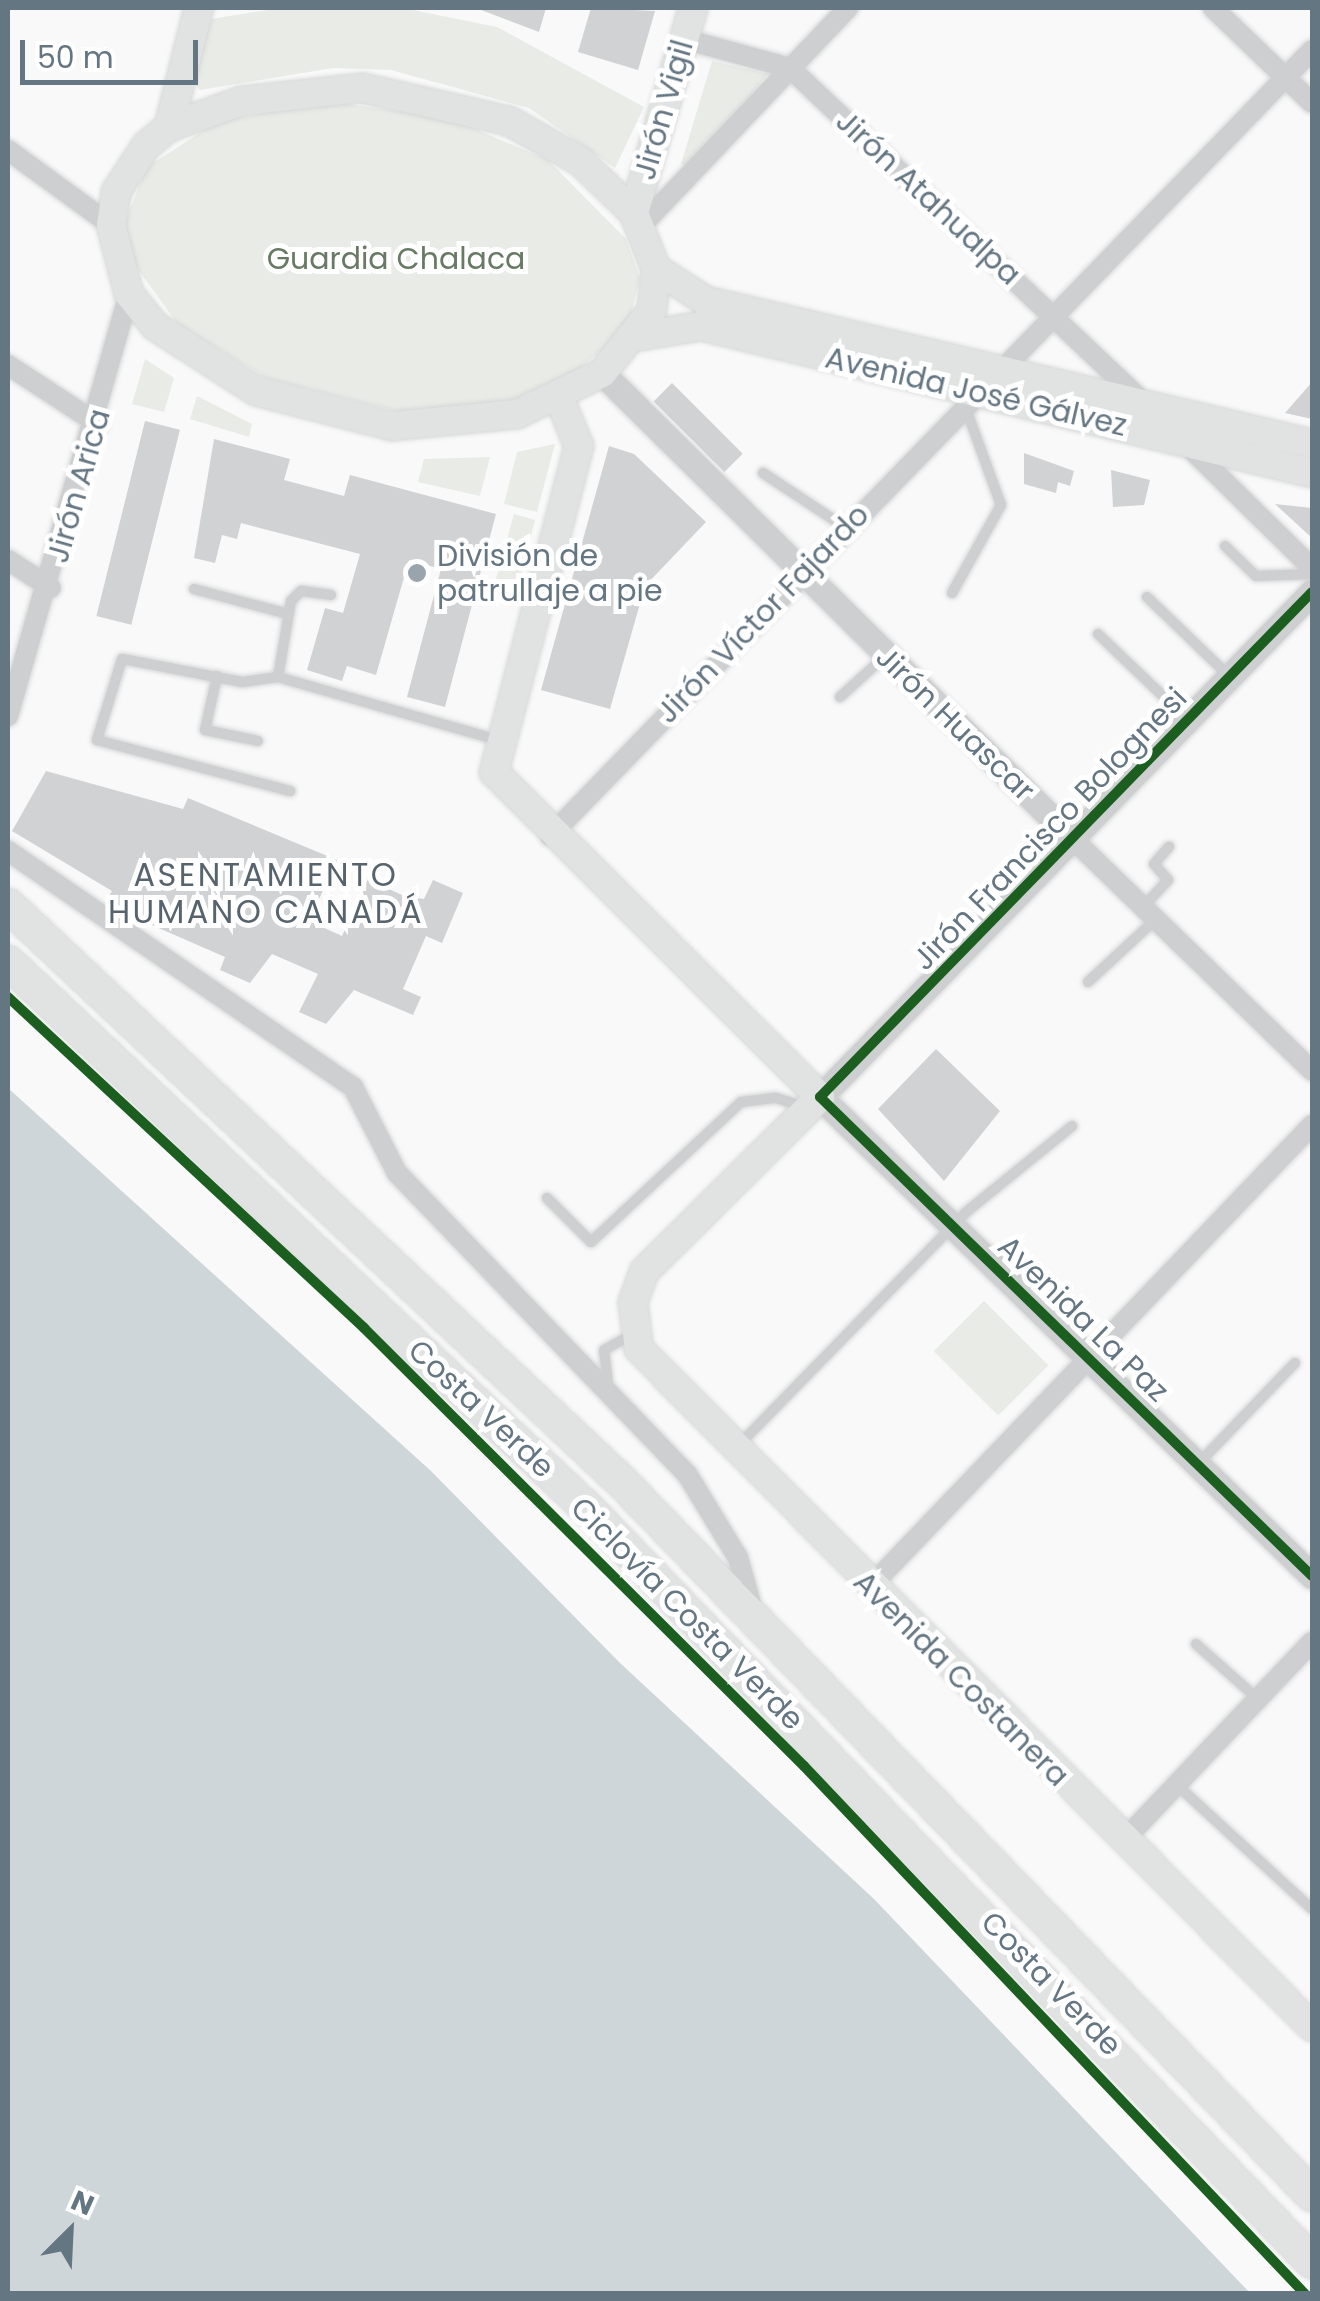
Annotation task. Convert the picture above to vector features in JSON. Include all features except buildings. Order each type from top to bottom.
[{"type":"highway","name":"Costa Verde","points":[[8,904],[753,1613],[1312,2195]]},
{"type":"highway","name":"Costa Verde","points":[[8,962],[590,1512],[1312,2262]]},
{"type":"main road","points":[[169,127],[198,8]]},
{"type":"main road","name":"Jirón Vigil","points":[[638,220],[693,8]]},
{"type":"main road","points":[[275,94],[419,95],[545,138],[638,220],[656,270],[640,336],[602,373],[560,400],[439,428],[305,408],[183,351],[130,294],[111,225],[130,164],[169,127],[275,94]]},
{"type":"main road","name":"Avenida José Gálvez","points":[[656,270],[706,301],[1312,444]]},
{"type":"main road","name":"Avenida José Gálvez","points":[[640,336],[701,326],[972,401],[1182,440],[1312,473]]},
{"type":"main road","points":[[498,740],[579,446],[560,400]]},
{"type":"main road","name":"Avenida La Paz","points":[[498,740],[494,772],[550,836],[814,1103]]},
{"type":"main road","name":"Jirón Francisco Bolognesi","points":[[633,1325],[658,1256],[814,1103]]},
{"type":"main road","name":"Avenida Costanera","points":[[633,1325],[646,1361],[733,1451],[1312,2027]]},
{"type":"street","points":[[638,220],[848,8]]},
{"type":"street","points":[[1213,8],[1312,103]]},
{"type":"street","name":"Jirón Atahualpa","points":[[684,39],[790,68],[1144,403]]},
{"type":"street","points":[[1003,369],[1312,50]]},
{"type":"street","points":[[8,150],[111,225]]},
{"type":"street","name":"Jirón Arica","points":[[8,716],[26,676],[98,424],[130,294]]},
{"type":"street","name":"Jirón Huascar","points":[[602,373],[800,574],[1312,1071]]},
{"type":"street","points":[[11,374],[98,424]]},
{"type":"street","name":"Jirón Víctor Fajardo","points":[[550,836],[972,401]]},
{"type":"street","points":[[1182,440],[1312,571]]},
{"type":"street","points":[[8,560],[51,588]]},
{"type":"street","name":"Jirón Francisco Bolognesi","points":[[814,1103],[1078,843],[1312,592]]},
{"type":"street","points":[[8,851],[363,1099],[397,1172],[609,1386],[724,1527],[753,1613]]},
{"type":"street","name":"Avenida La Paz","points":[[814,1103],[952,1226],[1312,1576]]},
{"type":"street","points":[[869,1588],[1312,1125]]},
{"type":"street","points":[[1124,1840],[1312,1642]]},
{"type":"lane","points":[[952,593],[1001,506],[972,401]]},
{"type":"lane","points":[[763,472],[846,528]]},
{"type":"lane","points":[[1224,546],[1256,576],[1312,571]]},
{"type":"lane","points":[[194,588],[288,614]]},
{"type":"lane","points":[[278,677],[288,614],[300,592],[331,595]]},
{"type":"lane","points":[[1147,597],[1231,679]]},
{"type":"lane","points":[[1098,634],[1191,722]]},
{"type":"lane","points":[[840,697],[884,656]]},
{"type":"lane","points":[[290,792],[97,740],[122,660],[218,676],[278,677],[498,740]]},
{"type":"lane","points":[[218,676],[206,730],[258,741]]},
{"type":"lane","points":[[1088,982],[1150,913],[1168,880],[1154,864],[1169,847]]},
{"type":"lane","points":[[547,1198],[591,1242],[741,1102],[776,1098],[814,1103]]},
{"type":"lane","points":[[733,1451],[952,1226],[1072,1126]]},
{"type":"lane","points":[[609,1386],[604,1350],[633,1325]]},
{"type":"lane","points":[[1198,1464],[1295,1363]]},
{"type":"lane","points":[[1196,1644],[1258,1699]]},
{"type":"lane","points":[[1177,1785],[1312,1909]]},
{"type":"green space","points":[[280,8],[403,8],[497,27],[644,107],[615,168],[529,108],[391,70],[333,68],[200,90],[193,82],[211,19]]},
{"type":"green space","points":[[712,61],[768,74],[690,168],[681,164]]},
{"type":"green space","name":"Guardia Chalaca","points":[[332,102],[449,118],[548,160],[626,239],[640,278],[627,330],[560,384],[507,402],[401,412],[266,378],[177,323],[134,264],[125,222],[147,167],[218,121]]},
{"type":"green space","points":[[145,359],[174,378],[164,412],[132,404]]},
{"type":"green space","points":[[197,396],[252,424],[249,437],[190,419]]},
{"type":"green space","points":[[555,444],[537,512],[504,504],[517,452]]},
{"type":"green space","points":[[490,457],[480,496],[418,482],[424,459]]},
{"type":"green space","points":[[514,514],[535,520],[515,598],[494,586]]},
{"type":"green space","points":[[984,1301],[1048,1365],[998,1416],[934,1351]]},
{"type":"shaded area","points":[[8,1088],[431,1471],[619,1662],[874,1899],[1250,2293],[8,2293]]},
{"type":"cycle path","points":[[1312,592],[820,1097],[1312,1576]]},
{"type":"cycle path","name":"Ciclovía Costa Verde","points":[[8,997],[364,1328],[804,1766],[1305,2294]]},
{"type":"place","name":"División de patrullaje a pie","points":[[417,573]]},
{"type":"district","name":"ASENTAMIENTO HUMANO CANADÁ","points":[[266,894]]}]
